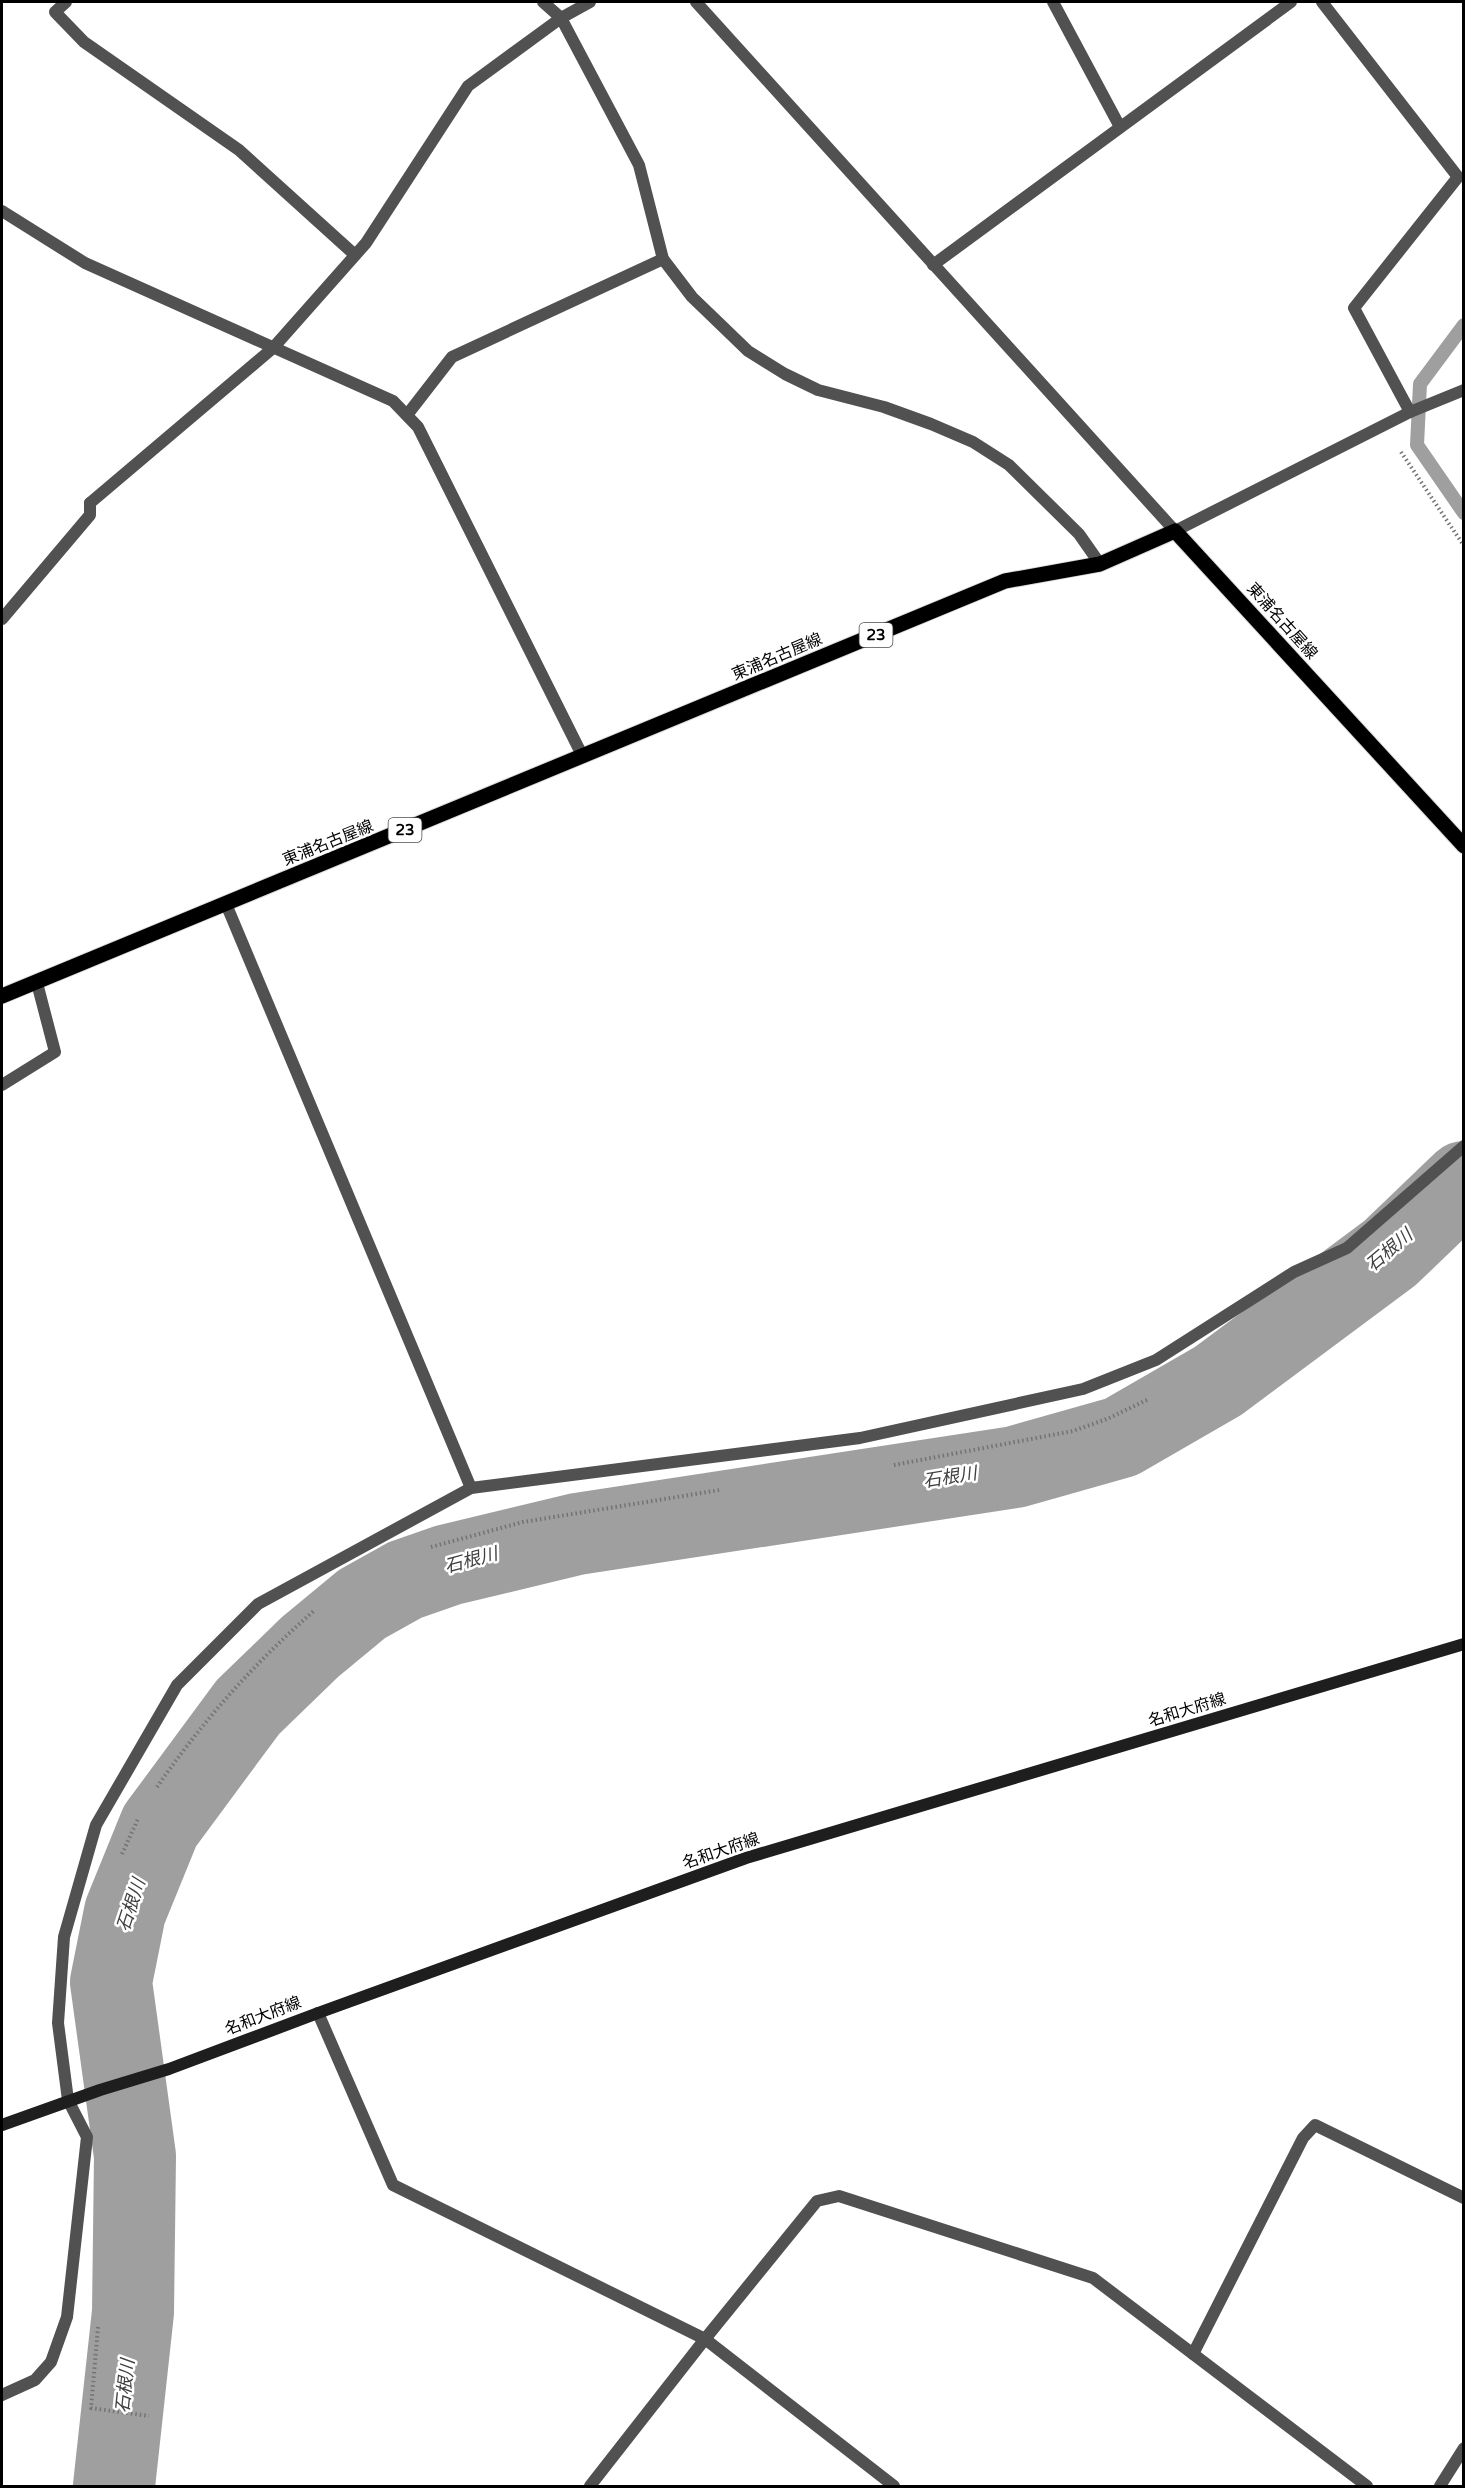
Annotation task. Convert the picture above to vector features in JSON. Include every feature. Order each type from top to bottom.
[{"type":"main road","name":"東浦名古屋線","points":[[2,996],[1005,581],[1100,564],[1175,531],[1464,846]]},
{"type":"main road","name":"名和大府線","points":[[2,2125],[68,2100],[169,2069],[746,1858],[1464,1644]]},
{"type":"street","points":[[66,2],[55,12],[84,42],[239,150],[355,255]]},
{"type":"street","points":[[543,2],[561,18],[639,165],[663,259],[692,297],[748,351],[785,374],[818,390],[884,407],[931,424],[973,442],[1009,465],[1080,534],[1100,564]]},
{"type":"street","points":[[2,619],[90,515],[90,503],[273,348],[366,243],[468,86],[561,18],[590,2]]},
{"type":"street","points":[[696,2],[1175,531],[1410,412],[1464,390]]},
{"type":"street","points":[[1053,2],[1120,127]]},
{"type":"street","points":[[933,265],[1291,2]]},
{"type":"street","points":[[1322,2],[1458,177],[1354,308],[1410,412]]},
{"type":"street","points":[[2,211],[85,263],[393,401],[418,427],[583,757]]},
{"type":"street","points":[[407,415],[452,357],[663,259]]},
{"type":"street","points":[[226,904],[471,1488]]},
{"type":"street","points":[[2,1085],[56,1052],[37,983]]},
{"type":"street","points":[[2,2395],[35,2380],[51,2362],[67,2317],[87,2137],[68,2100],[58,2023],[64,1937],[96,1825],[177,1685],[258,1604],[471,1488],[860,1438],[1083,1389],[1156,1360],[1294,1272],[1347,1248],[1464,1146]]},
{"type":"street","points":[[318,2013],[393,2185],[705,2339],[894,2487]]},
{"type":"street","points":[[1193,2354],[1303,2138],[1315,2125],[1464,2198]]},
{"type":"street","points":[[590,2487],[817,2200],[839,2196],[1093,2278],[1367,2487]]},
{"type":"street","points":[[1440,2487],[1464,2448]]},
{"type":"path","points":[[1384,426],[1464,546]]},
{"type":"path","points":[[890,1466],[1073,1431],[1107,1419],[1159,1394]]},
{"type":"path","points":[[424,1549],[523,1522],[728,1489]]},
{"type":"path","points":[[151,1796],[182,1751],[243,1679],[281,1639],[320,1607]]},
{"type":"path","points":[[120,1858],[140,1815]]},
{"type":"path","points":[[98,2326],[91,2408],[149,2416]]},
{"type":"waterway","points":[[1464,325],[1420,384],[1417,445],[1464,513]]},
{"type":"waterway","name":"石根川","points":[[114,2486],[133,2312],[135,2156],[111,1982],[125,1912],[160,1826],[248,1707],[310,1647],[362,1604],[405,1580],[448,1565],[577,1534],[1015,1467],[1121,1437],[1218,1381],[1390,1253],[1464,1182]]}]
